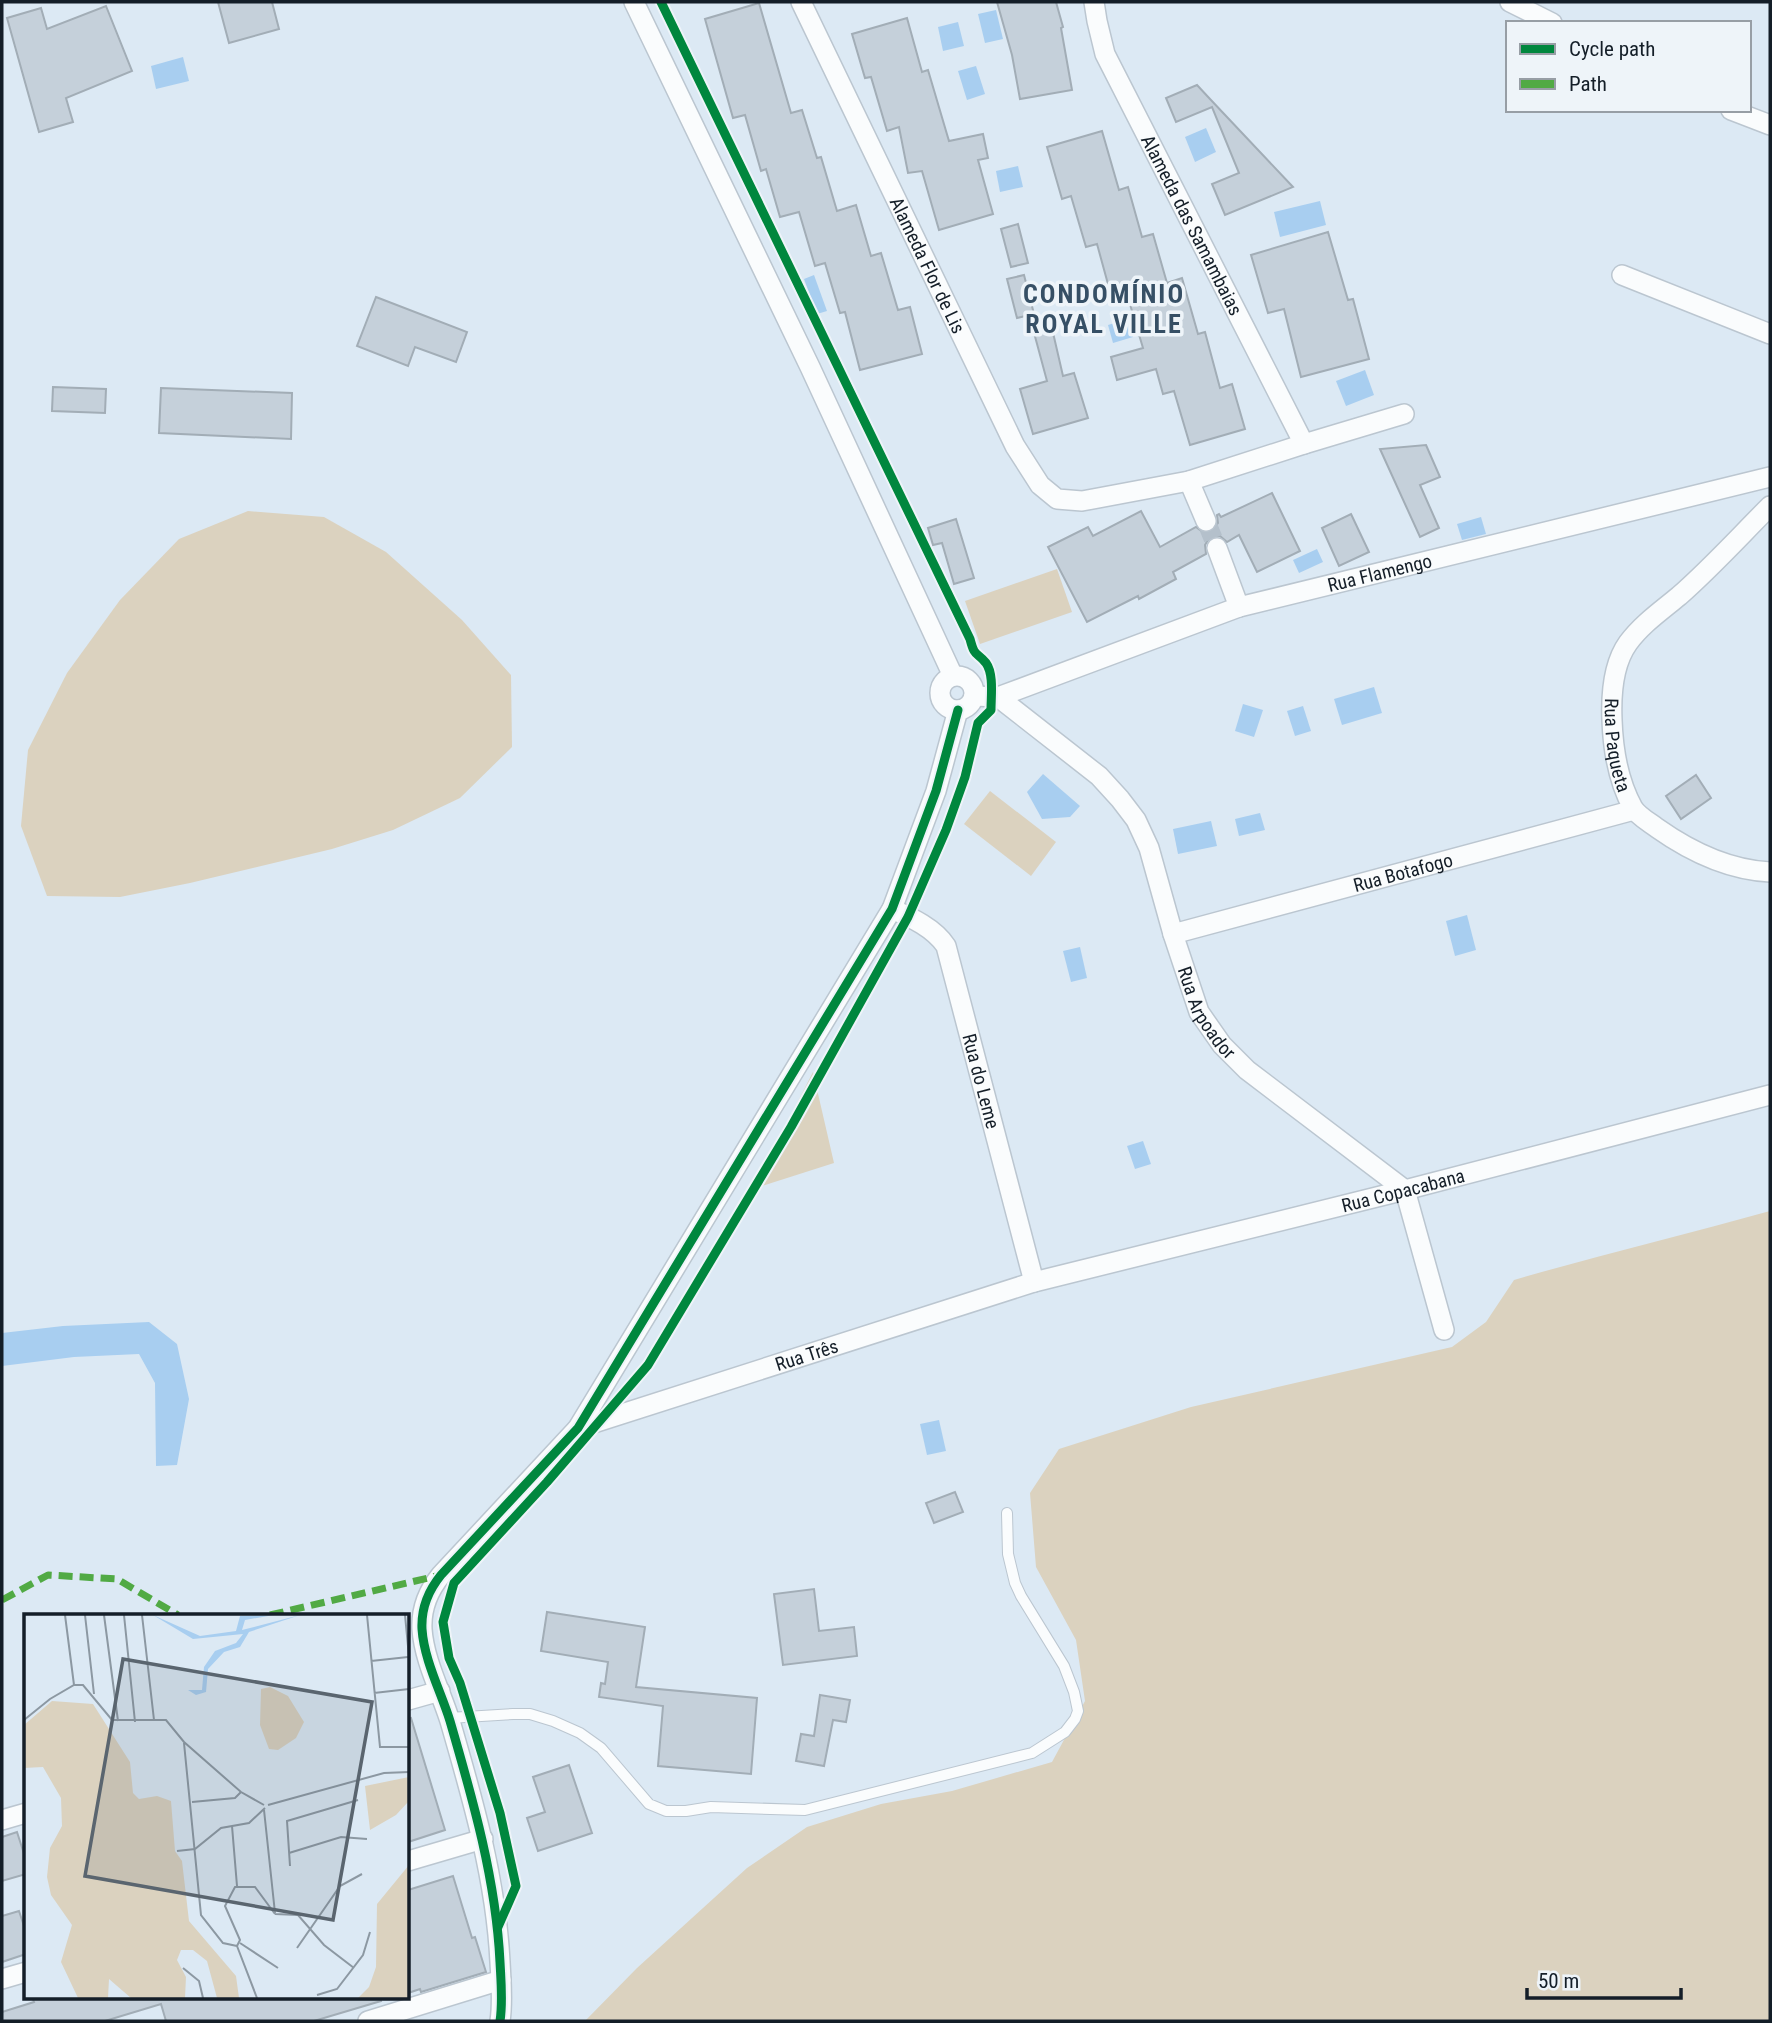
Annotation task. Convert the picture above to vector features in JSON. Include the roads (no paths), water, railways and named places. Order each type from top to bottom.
[{"type":"street","points":[[634,2],[810,367],[953,676]]},
{"type":"street","name":"Alameda Flor de Lis","points":[[801,2],[1015,446],[1040,485],[1057,499],[1082,500],[1189,481]]},
{"type":"street","name":"Alameda das Samambaias","points":[[1094,2],[1105,54],[1304,444]]},
{"type":"street","points":[[1510,2],[1548,21]]},
{"type":"street","points":[[1736,112],[1770,125]]},
{"type":"street","points":[[1622,275],[1770,334]]},
{"type":"street","points":[[1206,521],[1189,481],[1404,414]]},
{"type":"street","name":"Rua Flamengo","points":[[998,697],[1239,607],[1770,477]]},
{"type":"street","name":"Rua Paqueta","points":[[1770,506],[1680,596],[1649,620],[1628,644],[1619,662],[1611,702],[1617,769],[1634,810],[1698,853],[1757,872],[1770,872]]},
{"type":"street","points":[[1217,548],[1239,607]]},
{"type":"street","points":[[958,675],[969,680],[974,696],[968,706],[958,710],[948,707],[940,698],[940,693],[943,682],[958,675]]},
{"type":"street","points":[[974,696],[998,697]]},
{"type":"street","name":"Rua Arpoador","points":[[998,697],[1099,776],[1136,820],[1149,848],[1173,934],[1199,1012],[1222,1045],[1247,1070],[1405,1190]]},
{"type":"street","points":[[500,2021],[502,2007],[498,1927],[483,1839],[422,1632],[424,1606],[432,1586],[441,1574],[578,1428],[892,909],[936,791],[958,710]]},
{"type":"street","name":"Rua Botafogo","points":[[1173,934],[1634,810]]},
{"type":"street","name":"Rua do Leme","points":[[892,909],[939,936],[946,946],[1034,1282]]},
{"type":"street","name":"Rua Copacabana","points":[[1034,1282],[1405,1190],[1770,1095]]},
{"type":"street","points":[[1405,1190],[1444,1330]]},
{"type":"street","name":"Rua Três","points":[[578,1428],[1034,1282]]},
{"type":"street","points":[[410,1699],[440,1691]]},
{"type":"street","points":[[2,1820],[24,1814]]},
{"type":"street","points":[[410,1860],[483,1839]]},
{"type":"street","points":[[2,1979],[24,1973]]},
{"type":"street","points":[[368,2021],[501,1980]]},
{"type":"lane","points":[[449,1718],[530,1714],[553,1721],[580,1733],[601,1748],[649,1804],[666,1811],[711,1807],[805,1810],[1032,1753],[1065,1732],[1078,1711],[1064,1666],[1015,1583],[1008,1553],[1007,1513]]},
{"type":"water","points":[[996,10],[1003,39],[985,43],[978,14]]},
{"type":"water","points":[[958,22],[964,46],[943,51],[938,27]]},
{"type":"water","points":[[183,57],[189,81],[156,89],[151,66]]},
{"type":"water","points":[[976,66],[985,94],[967,100],[958,71]]},
{"type":"water","points":[[1206,128],[1216,152],[1195,162],[1185,137]]},
{"type":"water","points":[[1018,166],[1023,187],[1000,192],[996,171]]},
{"type":"water","points":[[1320,201],[1326,225],[1280,237],[1274,212]]},
{"type":"water","points":[[814,275],[827,311],[817,314],[804,279]]},
{"type":"water","points":[[1128,319],[1133,337],[1113,343],[1108,325]]},
{"type":"water","points":[[1365,370],[1374,395],[1346,406],[1336,381]]},
{"type":"water","points":[[1481,517],[1486,534],[1462,540],[1457,524]]},
{"type":"water","points":[[1317,549],[1323,562],[1299,573],[1293,560]]},
{"type":"water","points":[[1374,687],[1382,713],[1342,725],[1334,699]]},
{"type":"water","points":[[1243,704],[1263,710],[1254,737],[1235,731]]},
{"type":"water","points":[[1303,706],[1311,731],[1295,736],[1287,711]]},
{"type":"water","points":[[1043,774],[1080,806],[1070,817],[1042,819],[1027,792]]},
{"type":"water","points":[[1260,813],[1265,830],[1239,836],[1235,819]]},
{"type":"water","points":[[1211,821],[1217,846],[1178,854],[1173,829]]},
{"type":"water","points":[[1467,915],[1476,950],[1455,956],[1446,921]]},
{"type":"water","points":[[1080,947],[1087,978],[1071,982],[1063,951]]},
{"type":"water","points":[[1143,1141],[1151,1164],[1135,1169],[1127,1146]]},
{"type":"water","points":[[149,1322],[177,1344],[189,1399],[177,1465],[156,1466],[155,1383],[139,1354],[74,1357],[2,1366],[2,1333],[63,1326]]},
{"type":"water","points":[[939,1420],[946,1451],[927,1455],[920,1424]]},
{"type":"tunnel","points":[[1206,521],[1217,548]]},
{"type":"district","name":"CONDOMÍNIO ROYAL VILLE","points":[[1104,309]]}]
